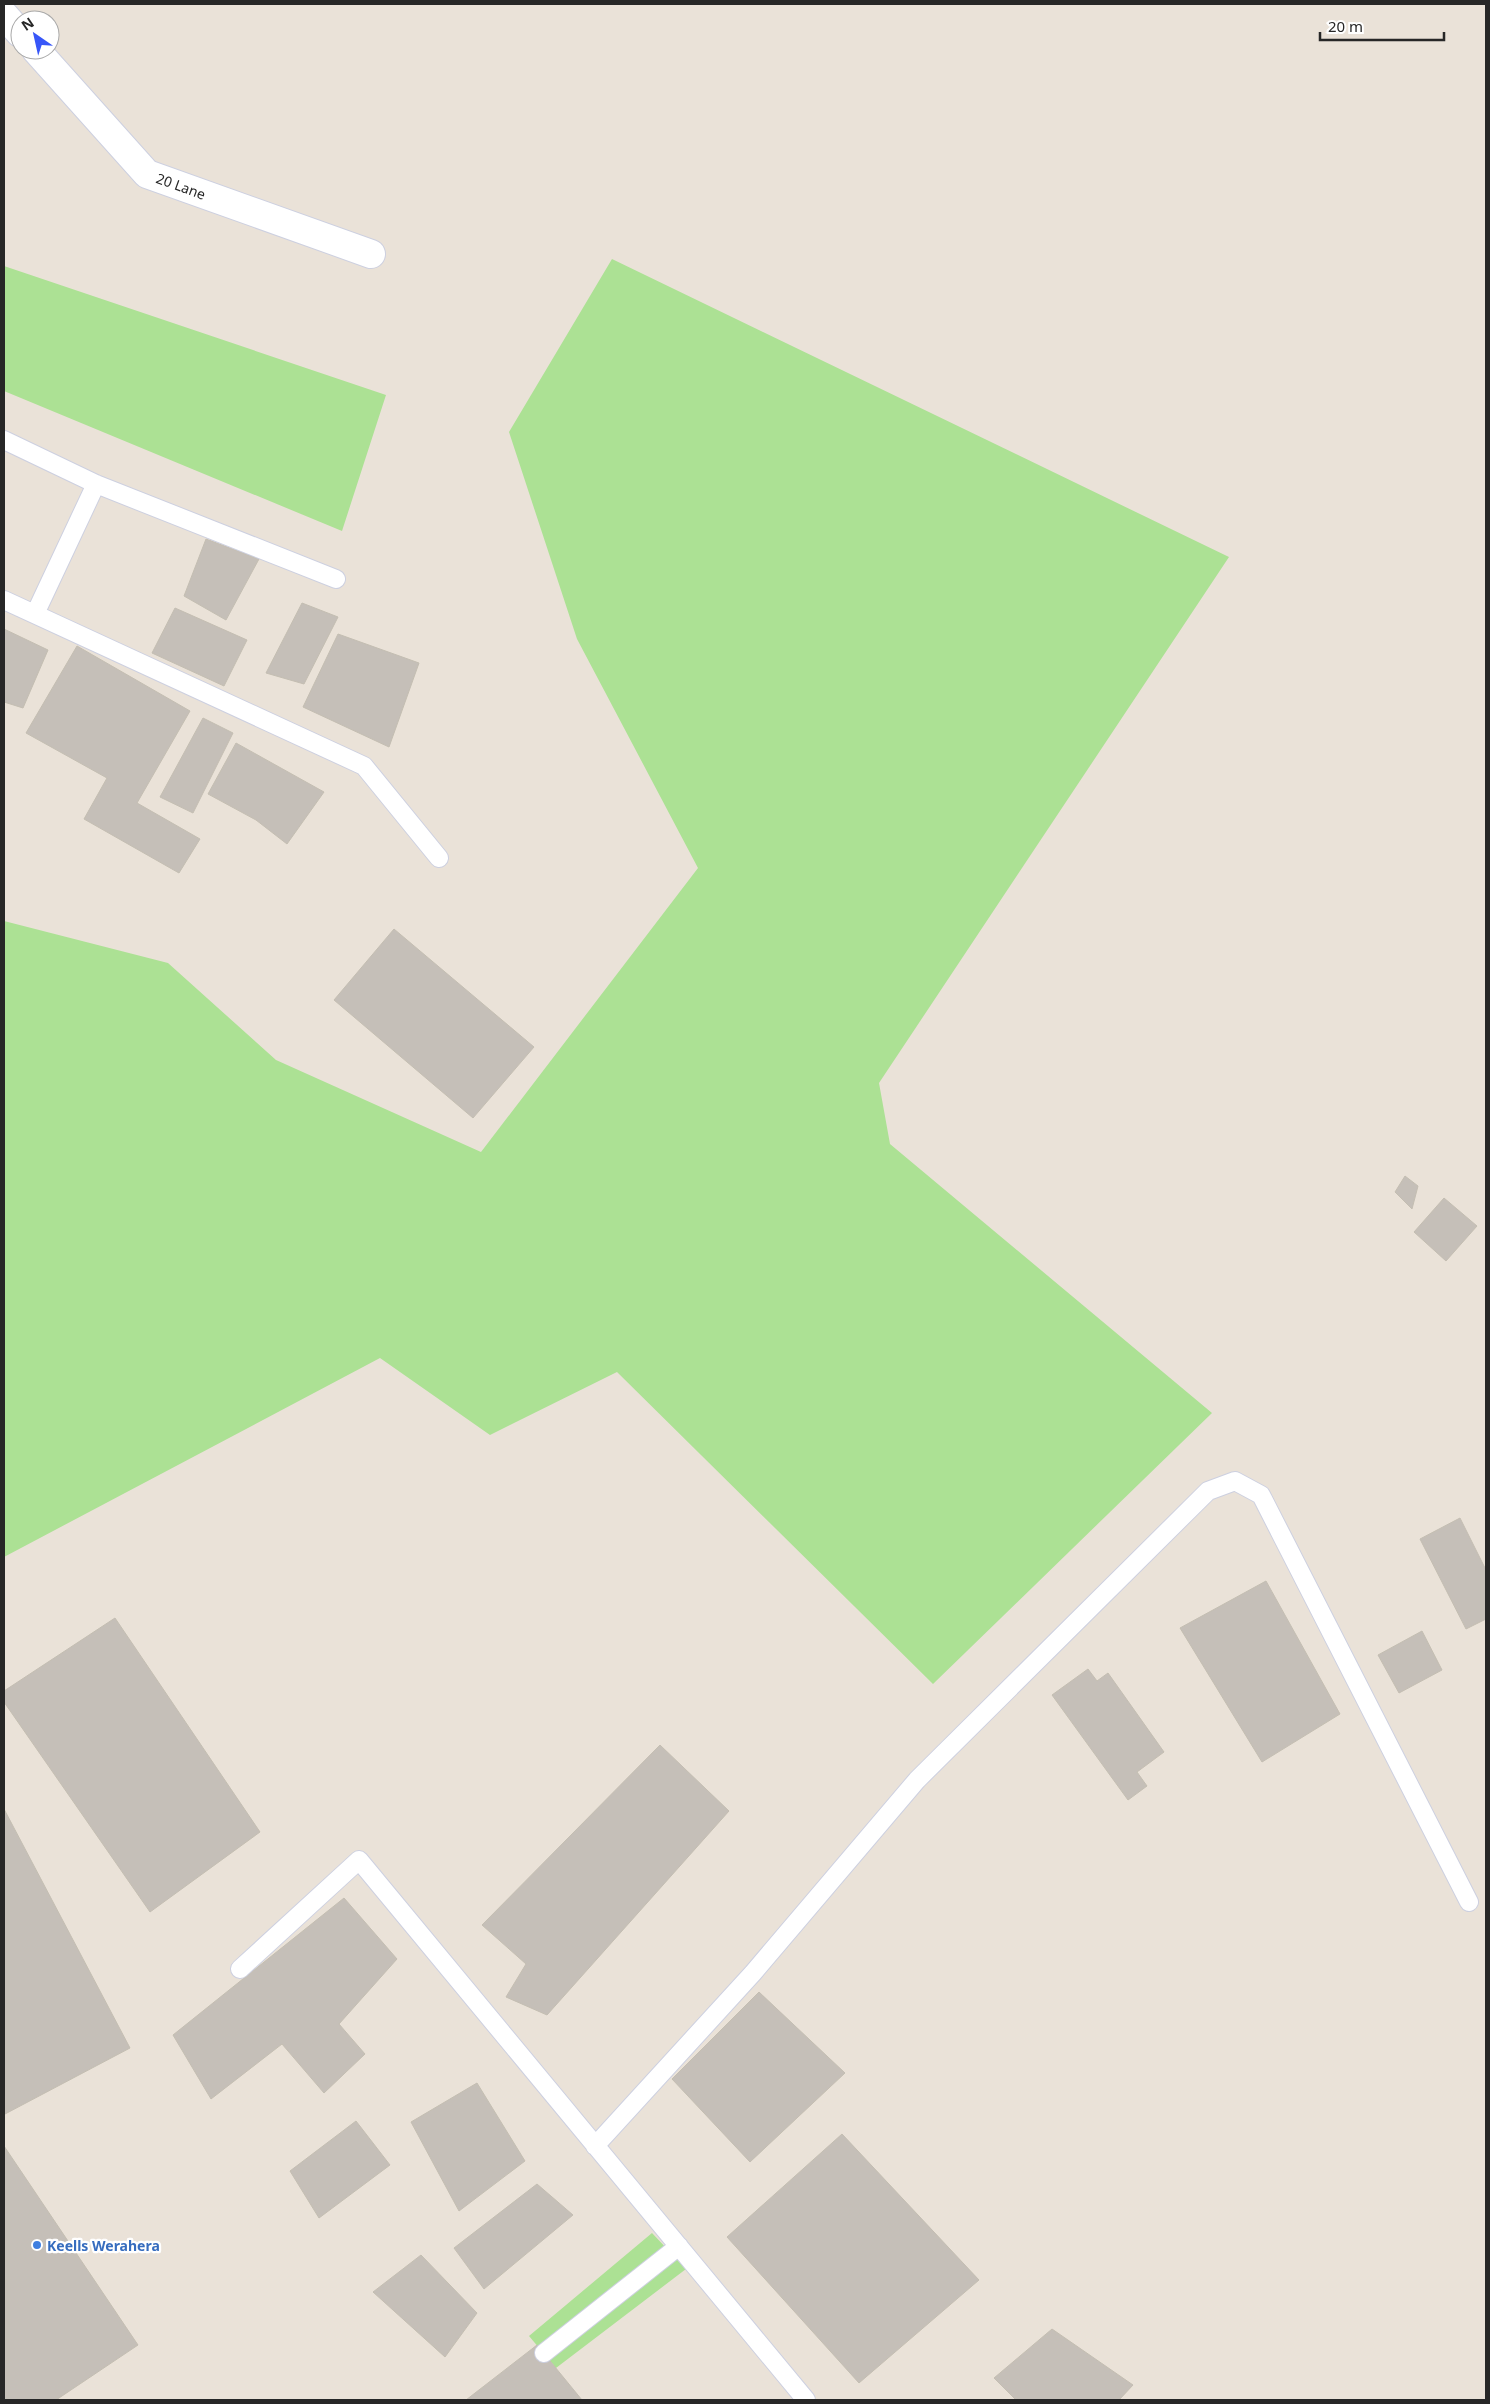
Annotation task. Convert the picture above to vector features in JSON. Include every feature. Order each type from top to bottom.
[{"type":"street","name":"20 Lane","points":[[45,60],[147,174],[371,254]]},
{"type":"lane","points":[[4,440],[96,484],[336,579]]},
{"type":"lane","points":[[35,614],[96,484]]},
{"type":"lane","points":[[4,600],[364,766],[439,858]]},
{"type":"lane","points":[[595,2146],[753,1973],[917,1780],[1208,1491],[1235,1481],[1261,1495],[1469,1902]]},
{"type":"lane","points":[[240,1969],[359,1860],[806,2400]]},
{"type":"lane","points":[[544,2353],[679,2246]]},
{"type":"green space","points":[[612,259],[1229,557],[879,1083],[890,1144],[1212,1413],[933,1684],[617,1372],[490,1435],[380,1358],[4,1557],[4,921],[168,963],[276,1060],[481,1152],[698,868],[577,639],[509,432]]},
{"type":"green space","points":[[4,266],[386,395],[342,531],[4,391]]},
{"type":"green space","points":[[652,2233],[686,2269],[556,2368],[529,2336]]},
{"type":"building","points":[[206,539],[259,559],[226,620],[184,596]]},
{"type":"building","points":[[302,603],[338,617],[304,684],[266,673]]},
{"type":"building","points":[[175,608],[247,640],[224,686],[152,653]]},
{"type":"building","points":[[4,629],[48,650],[23,708],[4,702]]},
{"type":"building","points":[[338,634],[419,663],[389,747],[303,707]]},
{"type":"building","points":[[77,646],[190,711],[137,803],[200,839],[179,873],[84,819],[107,778],[26,733]]},
{"type":"building","points":[[203,718],[233,733],[193,813],[160,797]]},
{"type":"building","points":[[236,743],[324,792],[287,844],[256,820],[208,794]]},
{"type":"building","points":[[394,929],[534,1047],[473,1118],[334,1000]]},
{"type":"building","points":[[1405,1176],[1418,1186],[1412,1209],[1395,1192]]},
{"type":"building","points":[[1444,1198],[1477,1226],[1446,1261],[1414,1232]]},
{"type":"building","points":[[1460,1518],[1486,1570],[1486,1619],[1466,1629],[1420,1539]]},
{"type":"building","points":[[1266,1581],[1340,1714],[1262,1762],[1180,1628]]},
{"type":"building","points":[[115,1618],[260,1832],[150,1912],[4,1702],[4,1691]]},
{"type":"building","points":[[1422,1631],[1442,1670],[1399,1693],[1378,1655]]},
{"type":"building","points":[[1088,1669],[1097,1681],[1108,1673],[1164,1752],[1137,1772],[1147,1786],[1128,1800],[1052,1695]]},
{"type":"building","points":[[660,1745],[729,1811],[547,2015],[506,1997],[526,1964],[482,1925]]},
{"type":"building","points":[[4,1809],[130,2048],[5,2114],[4,2112]]},
{"type":"building","points":[[344,1898],[397,1959],[339,2024],[365,2054],[324,2093],[282,2044],[211,2099],[173,2035]]},
{"type":"building","points":[[759,1992],[845,2073],[750,2162],[672,2079]]},
{"type":"building","points":[[477,2083],[525,2161],[459,2211],[411,2122]]},
{"type":"building","points":[[356,2121],[390,2165],[319,2218],[290,2171]]},
{"type":"building","points":[[842,2134],[979,2280],[859,2383],[727,2237]]},
{"type":"building","name":"Keells Werahera","points":[[4,2146],[138,2345],[56,2400],[4,2400]]},
{"type":"building","points":[[537,2184],[573,2215],[484,2289],[454,2248]]},
{"type":"building","points":[[421,2255],[477,2313],[445,2357],[373,2292]]},
{"type":"building","points":[[1052,2329],[1133,2385],[1119,2400],[1016,2400],[994,2378]]},
{"type":"building","points":[[537,2345],[582,2400],[466,2400]]},
{"type":"place","name":"Keells Werahera","points":[[37,2245]]}]
